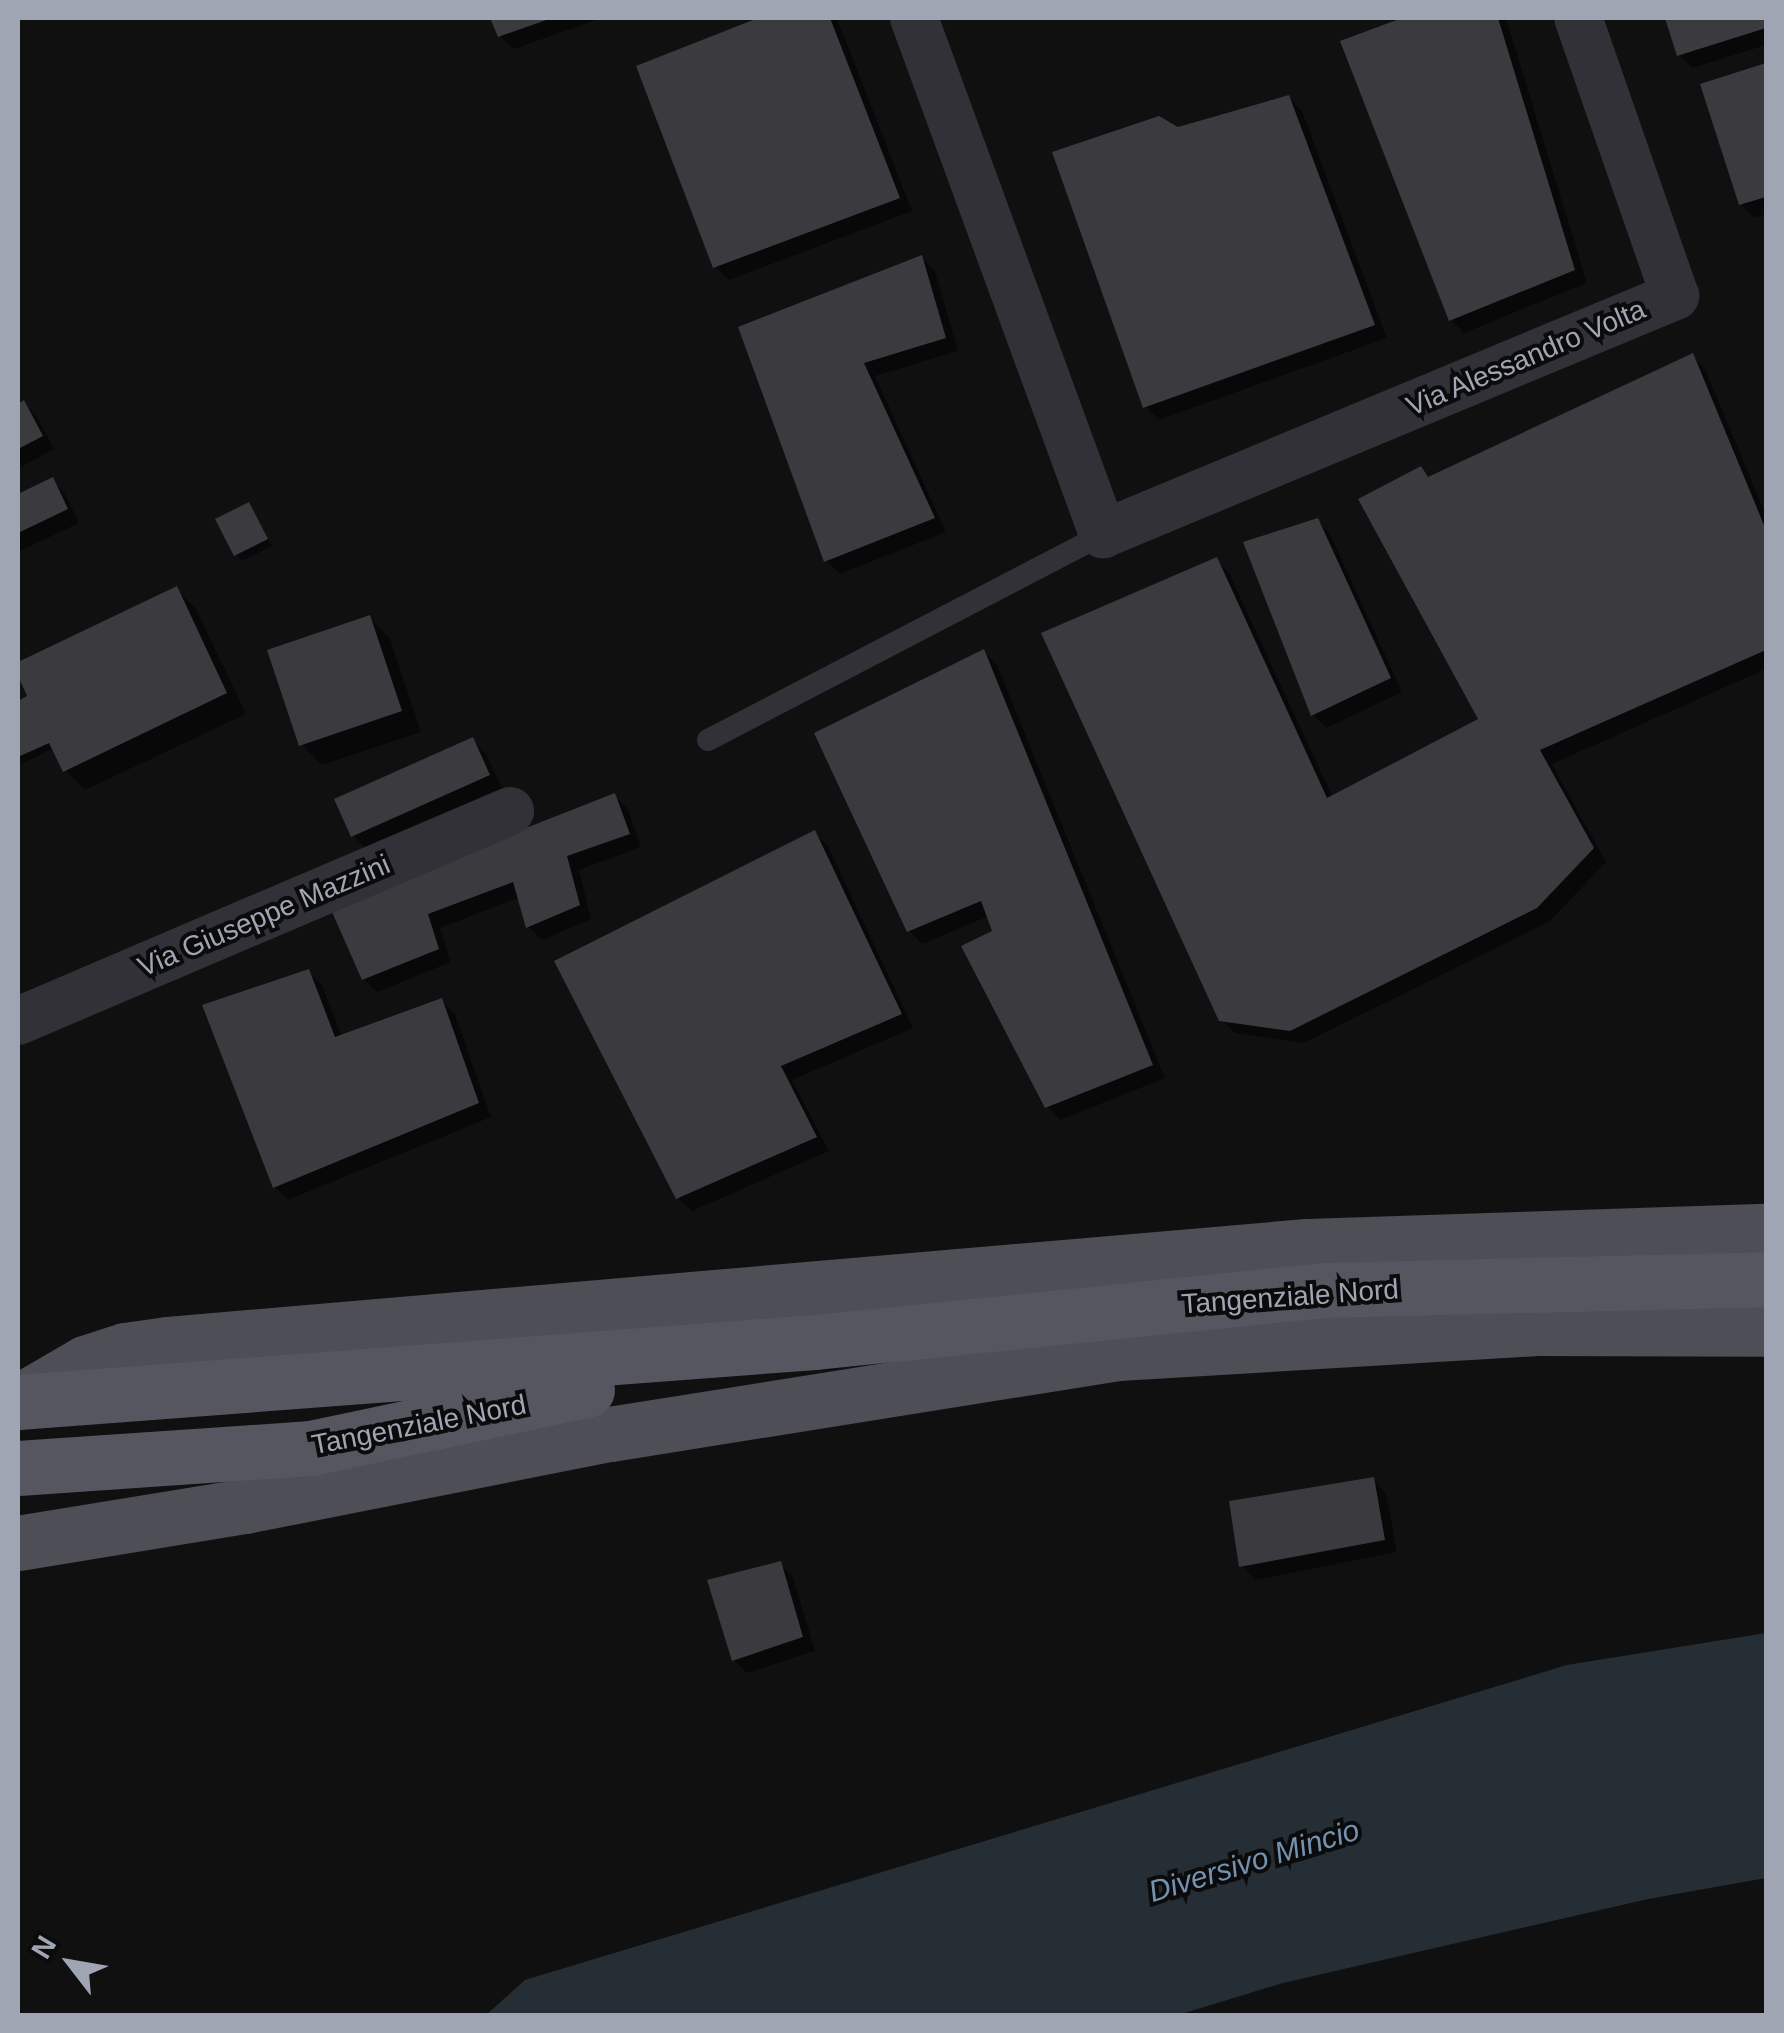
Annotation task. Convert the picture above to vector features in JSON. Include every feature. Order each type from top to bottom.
[{"type":"highway","name":"Tangenziale Nord","points":[[18,1402],[815,1342],[1324,1290],[1766,1279]]},
{"type":"highway","name":"Tangenziale Nord","points":[[18,1468],[310,1448],[815,1342]]},
{"type":"main road","points":[[18,1402],[85,1363],[125,1350],[168,1344],[1308,1246],[1766,1231]]},
{"type":"main road","points":[[18,1543],[245,1506],[610,1434],[1118,1353],[1534,1328],[1766,1328]]},
{"type":"street","points":[[914,18],[1103,534]]},
{"type":"street","name":"Via Alessandro Volta","points":[[1103,534],[1675,296],[1578,18]]},
{"type":"street","name":"Via Giuseppe Mazzini","points":[[18,1021],[510,812]]},
{"type":"lane","name":"Via Alessandro Volta","points":[[708,740],[1103,534]]},
{"type":"water","name":"Diversivo Mincio","points":[[1766,1633],[1766,1878],[1648,1899],[1283,1983],[1178,2015],[486,2015],[525,1980],[1567,1665]]},
{"type":"building","points":[[490,18],[552,18],[498,37]]},
{"type":"building","points":[[758,18],[830,18],[900,198],[713,268],[636,66]]},
{"type":"building","points":[[1402,18],[1498,18],[1575,270],[1449,321],[1340,41]]},
{"type":"building","points":[[1665,18],[1766,18],[1766,28],[1677,56]]},
{"type":"building","points":[[1766,63],[1766,197],[1739,205],[1700,84]]},
{"type":"building","points":[[1289,95],[1375,325],[1143,408],[1052,152],[1159,116],[1178,127]]},
{"type":"building","points":[[922,255],[946,338],[864,363],[935,518],[824,562],[738,327]]},
{"type":"building","points":[[1693,353],[1766,530],[1766,650],[1540,750],[1594,848],[1537,908],[1290,1031],[1219,1021],[1041,633],[1217,557],[1327,798],[1478,719],[1358,499],[1421,466],[1428,477]]},
{"type":"building","points":[[24,400],[43,436],[18,449],[18,404]]},
{"type":"building","points":[[53,477],[68,509],[18,533],[18,494]]},
{"type":"building","points":[[249,502],[268,539],[234,556],[215,519]]},
{"type":"building","points":[[1318,518],[1391,678],[1311,716],[1243,542]]},
{"type":"building","points":[[177,586],[227,693],[63,772],[49,743],[18,757],[18,701],[27,696],[18,676],[18,662]]},
{"type":"building","points":[[370,615],[402,711],[299,746],[267,650]]},
{"type":"building","points":[[984,649],[1153,1065],[1045,1108],[961,946],[992,931],[981,901],[907,932],[814,733]]},
{"type":"building","points":[[473,737],[490,775],[351,837],[334,799]]},
{"type":"building","points":[[615,793],[630,834],[567,856],[580,905],[526,928],[513,882],[428,914],[439,949],[362,980],[329,905]]},
{"type":"building","points":[[815,830],[902,1014],[781,1066],[817,1137],[676,1199],[554,961]]},
{"type":"building","points":[[309,969],[335,1037],[442,998],[479,1103],[273,1188],[202,1005]]},
{"type":"building","points":[[1374,1477],[1385,1540],[1239,1567],[1229,1501]]},
{"type":"building","points":[[781,1561],[803,1637],[732,1661],[707,1580]]}]
